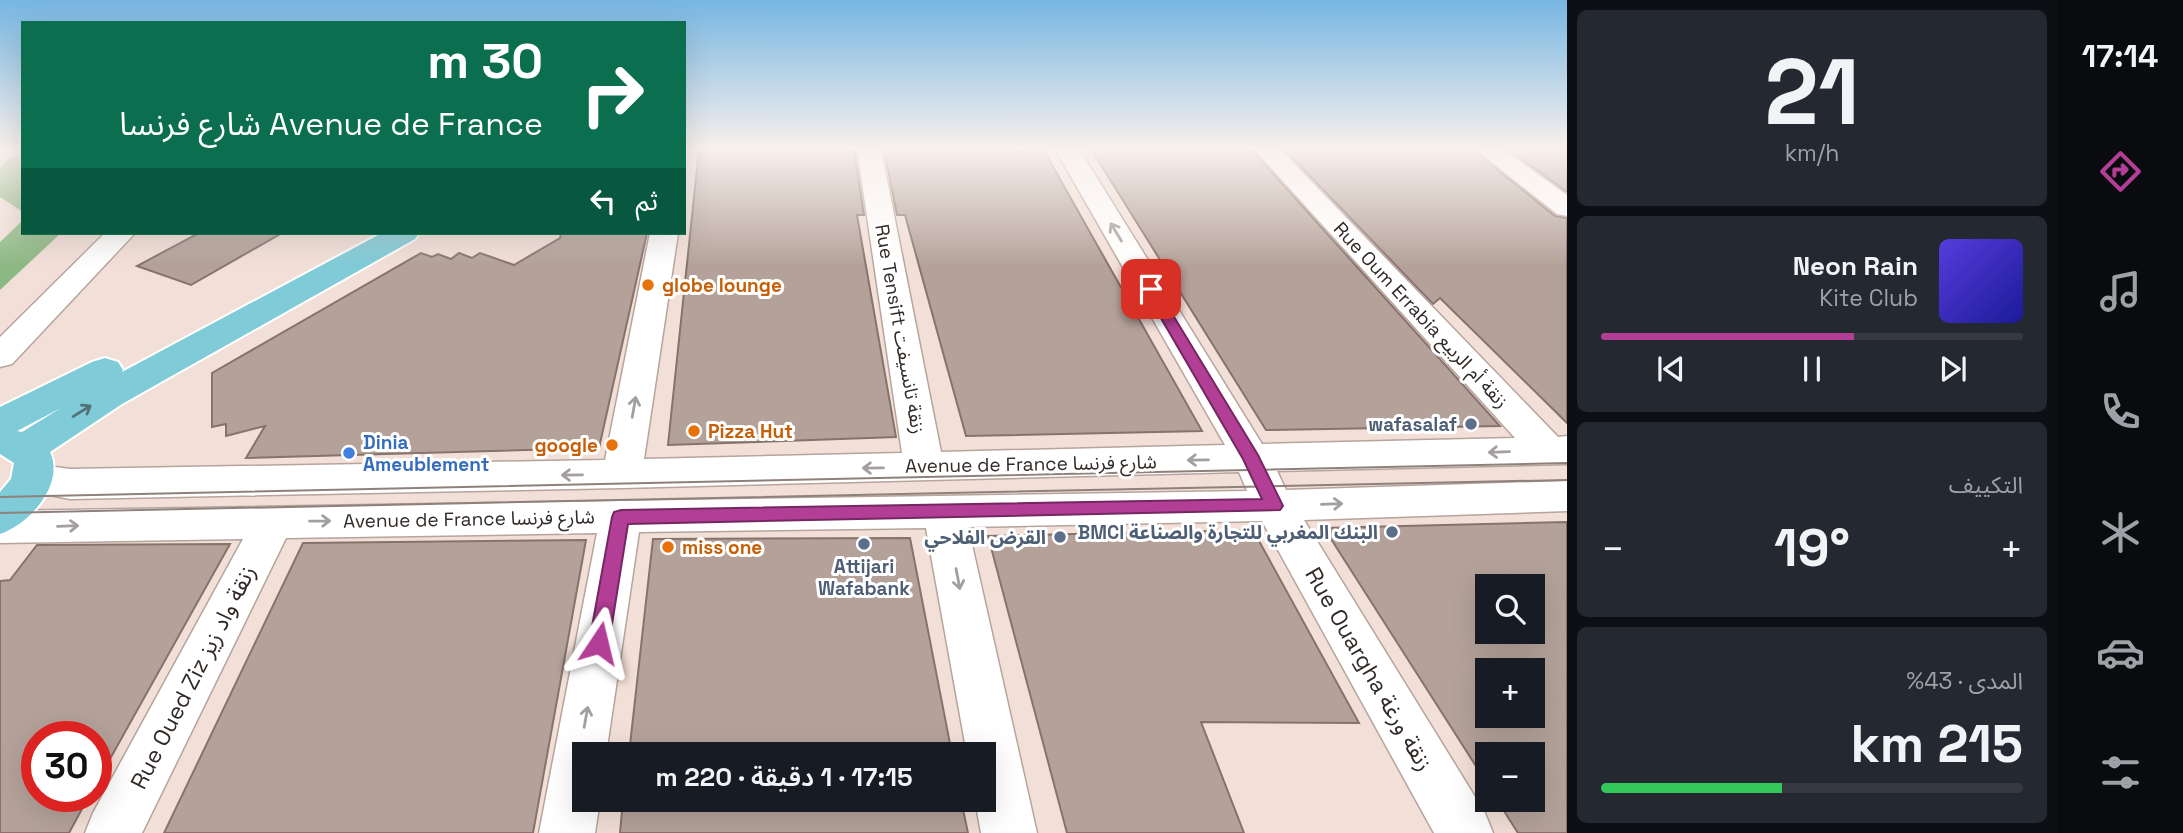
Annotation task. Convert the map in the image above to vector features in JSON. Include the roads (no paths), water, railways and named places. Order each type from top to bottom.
[{"type":"main road","points":[[14,448],[365,235]]},
{"type":"main road","points":[[14,448],[400,235]]},
{"type":"main road","points":[[0,517],[23,496],[14,448]]},
{"type":"street","name":"Rue Tensift زنقة تانسيفت","points":[[876,188],[924,467]]},
{"type":"street","points":[[1090,188],[1252,459]]},
{"type":"street","name":"Rue Oum Errabia زنقة أم الربيع","points":[[1304,188],[1557,450]]},
{"type":"street","points":[[1540,188],[1567,208]]},
{"type":"street","points":[[0,356],[119,235]]},
{"type":"street","points":[[567,833],[664,235]]},
{"type":"street","name":"Avenue de France شارع فرنسا","points":[[14,448],[70,484],[621,496],[944,512],[1274,506],[1567,496]]},
{"type":"street","name":"Avenue de France شارع فرنسا","points":[[0,527],[274,521],[621,496],[924,467],[1557,450]]},
{"type":"street","name":"Rue Ouargha زنقة ورغة","points":[[1252,459],[1274,506],[1465,833]]},
{"type":"street","points":[[944,512],[1009,833]]},
{"type":"street","name":"Rue Oued Ziz زنقة واد زيز","points":[[113,833],[274,521]]},
{"type":"tram line","points":[[0,497],[1567,463]]},
{"type":"tram line","points":[[0,513],[1567,480]]},
{"type":"place","name":"globe lounge","points":[[648,285]]},
{"type":"place","name":"wafasalaf","points":[[1471,424]]},
{"type":"place","name":"Pizza Hut","points":[[694,431]]},
{"type":"place","name":"google","points":[[612,445]]},
{"type":"place","name":"Dinia Ameublement","points":[[349,453]]},
{"type":"place","name":"BMCI البنك المغربي للتجارة والصناعة","points":[[1392,532]]},
{"type":"place","name":"القرض الفلاحي","points":[[1060,537]]},
{"type":"place","name":"Attijari Wafabank","points":[[864,544]]},
{"type":"place","name":"miss one","points":[[668,547]]}]
